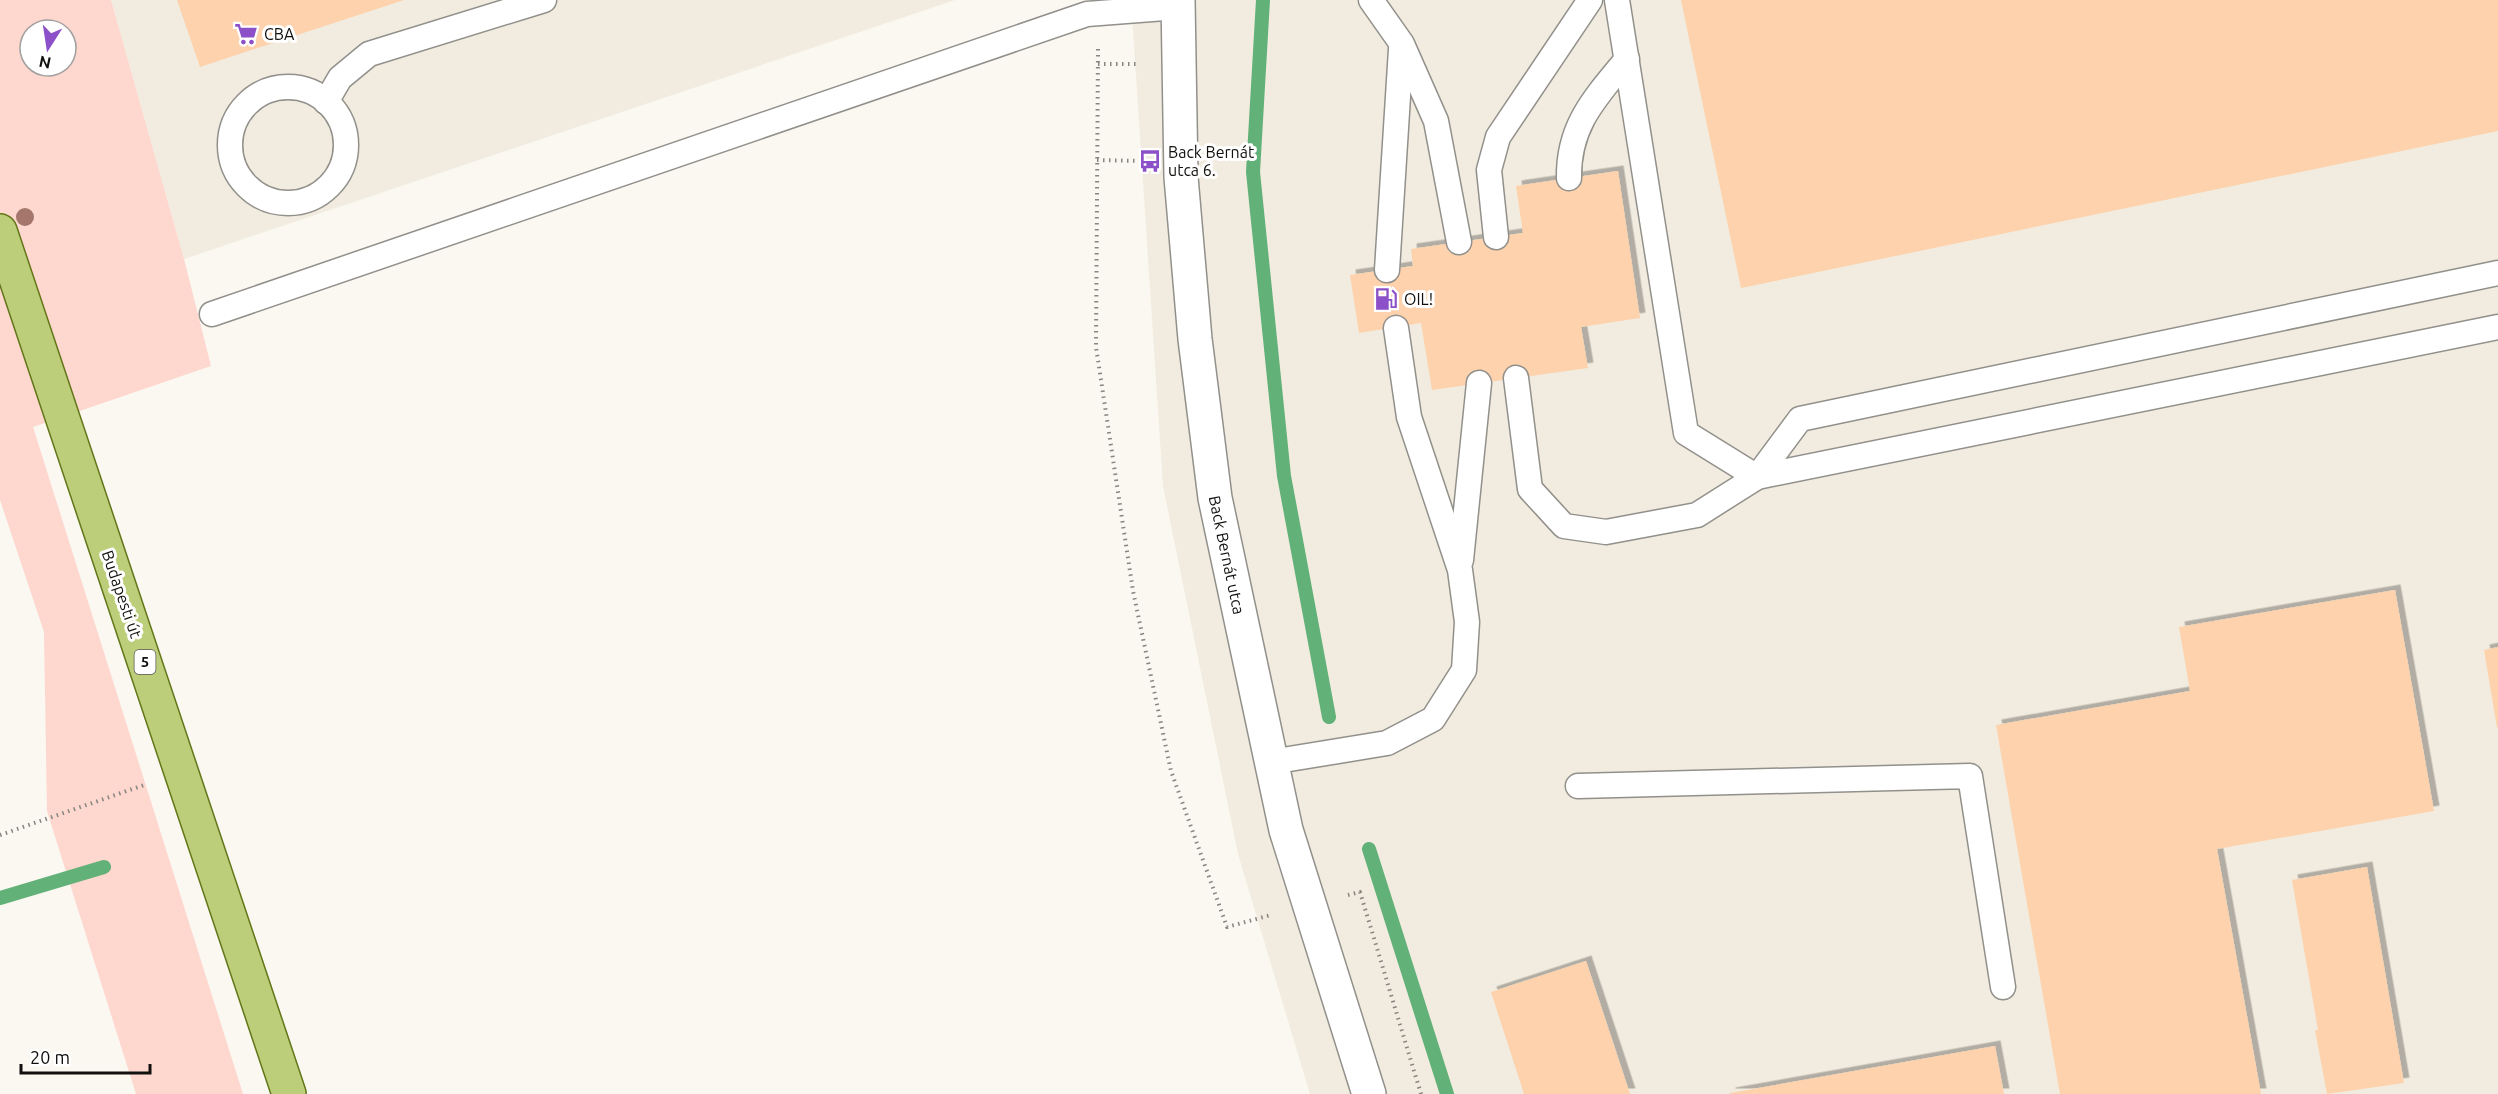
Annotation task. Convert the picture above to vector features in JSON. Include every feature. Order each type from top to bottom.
[{"type":"main road","name":"Budapesti út","points":[[0,231],[290,1094]]},
{"type":"street","name":"Back Bernát utca","points":[[1178,3],[1181,177],[1195,339],[1215,498],[1286,830],[1369,1094]]},
{"type":"lane","points":[[326,102],[340,78],[369,54],[544,0]]},
{"type":"lane","points":[[1371,0],[1402,44],[1436,121],[1458,242]]},
{"type":"lane","points":[[1496,237],[1489,170],[1498,137],[1590,0]]},
{"type":"lane","points":[[1617,0],[1686,433],[1757,477]]},
{"type":"lane","points":[[212,314],[1088,14],[1178,3]]},
{"type":"lane","points":[[1387,270],[1402,44]]},
{"type":"lane","points":[[1569,178],[1569,162],[1584,113],[1627,59]]},
{"type":"lane","points":[[291,87],[310,92],[326,102],[338,116],[345,134],[345,154],[340,171],[328,187],[312,198],[294,203],[266,198],[243,182],[233,165],[230,147],[232,127],[241,110],[255,97],[272,89],[291,87]]},
{"type":"lane","points":[[1757,477],[1800,419],[2498,273]]},
{"type":"lane","points":[[1516,378],[1530,489],[1564,526],[1606,532],[1697,515],[1757,477],[2498,327]]},
{"type":"lane","points":[[1270,762],[1387,743],[1433,719],[1464,670],[1467,622],[1460,570],[1408,417],[1396,328]]},
{"type":"lane","points":[[1460,570],[1479,383]]},
{"type":"lane","points":[[1578,786],[1970,776],[2003,987]]},
{"type":"path","points":[[1098,13],[1096,347],[1133,591],[1171,771],[1227,927],[1359,892],[1421,1094]]},
{"type":"path","points":[[1098,64],[1149,64]]},
{"type":"path","points":[[1097,160],[1150,161]]},
{"type":"path","points":[[0,835],[182,772]]},
{"type":"shaded area","points":[[0,0],[111,0],[184,259],[211,366],[33,427],[243,1094],[136,1094],[47,811],[44,632],[0,500]]},
{"type":"shaded area","points":[[111,0],[955,0],[184,259]]},
{"type":"shaded area","points":[[1131,0],[2498,0],[2498,1094],[1310,1094],[1238,854],[1163,486]]},
{"type":"building","name":"CBA","points":[[177,0],[404,0],[200,67]]},
{"type":"building","points":[[1681,0],[2498,0],[2498,131],[1741,288]]},
{"type":"building","points":[[1618,171],[1640,318],[1581,327],[1588,368],[1432,390],[1421,323],[1359,333],[1350,275],[1413,266],[1411,249],[1523,233],[1516,186]]},
{"type":"building","points":[[2395,590],[2434,811],[2217,849],[2261,1094],[2060,1094],[1996,725],[2190,691],[2179,627]]},
{"type":"building","points":[[2498,647],[2498,727],[2497,728],[2484,650]]},
{"type":"building","points":[[2367,867],[2404,1083],[2327,1094],[2292,880]]},
{"type":"building","points":[[1586,961],[1630,1094],[1524,1094],[1491,992]]},
{"type":"building","points":[[1995,1046],[2004,1094],[1730,1094],[1730,1093]]},
{"type":"waterway","points":[[1263,0],[1253,172],[1284,476],[1329,717]]},
{"type":"waterway","points":[[1369,849],[1447,1094]]},
{"type":"waterway","points":[[0,898],[104,867]]},
{"type":"place","name":"CBA","points":[[246,34]]},
{"type":"place","name":"Back Bernát utca 6.","points":[[1150,161]]},
{"type":"place","name":"OIL!","points":[[1386,299]]}]
